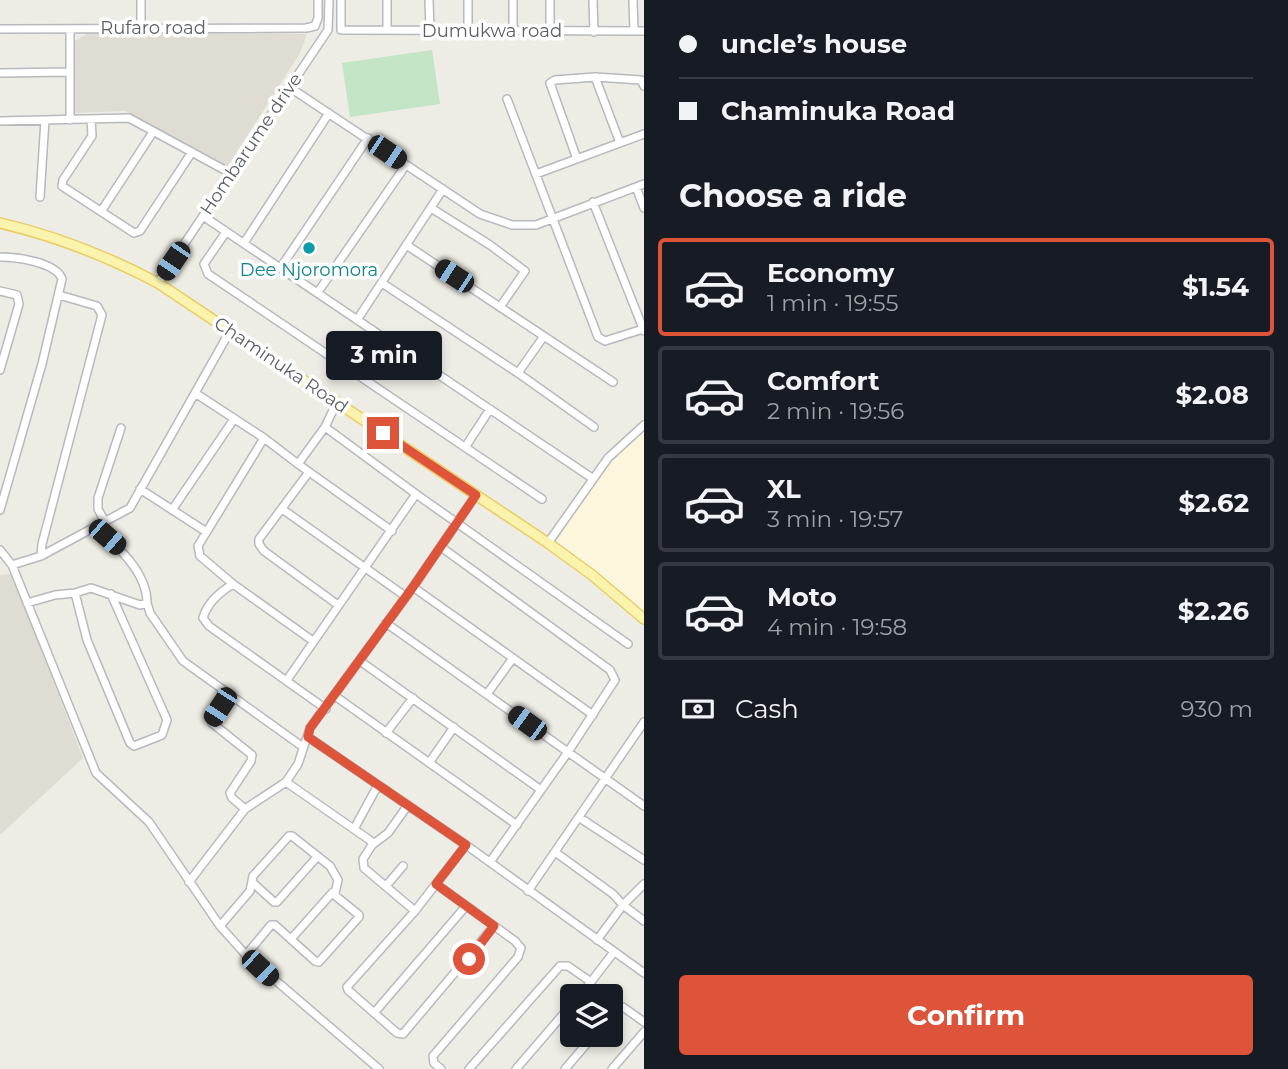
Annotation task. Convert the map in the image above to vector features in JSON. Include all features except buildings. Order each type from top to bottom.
[{"type":"main road","name":"Chaminuka Road","points":[[0,223],[78,245],[158,283],[548,542],[600,581],[644,619]]},
{"type":"street","points":[[141,0],[141,28]]},
{"type":"street","name":"Rufaro road","points":[[0,29],[306,28],[315,26],[318,0]]},
{"type":"street","name":"Hombarume drive","points":[[158,283],[328,30],[329,0]]},
{"type":"street","name":"Dumukwa road","points":[[341,0],[341,30],[644,31]]},
{"type":"street","points":[[387,0],[387,30]]},
{"type":"street","points":[[429,0],[429,31]]},
{"type":"street","points":[[468,0],[468,31]]},
{"type":"street","points":[[513,0],[513,31]]},
{"type":"street","points":[[550,0],[550,32]]},
{"type":"street","points":[[593,0],[594,32]]},
{"type":"street","points":[[633,0],[634,31]]},
{"type":"street","points":[[70,29],[70,120]]},
{"type":"street","points":[[0,73],[69,72]]},
{"type":"street","points":[[595,78],[620,143]]},
{"type":"street","points":[[577,159],[550,83],[555,80],[595,78],[641,80],[644,86]]},
{"type":"street","points":[[289,87],[480,214],[512,225],[536,225],[640,186],[644,208]]},
{"type":"street","points":[[507,99],[598,337],[605,341],[643,331],[593,202]]},
{"type":"street","points":[[244,243],[329,113]]},
{"type":"street","points":[[0,121],[129,118],[232,174]]},
{"type":"street","points":[[91,119],[92,136],[63,180],[62,186],[132,232],[138,233],[192,152]]},
{"type":"street","points":[[40,197],[45,120]]},
{"type":"street","points":[[102,210],[153,132]]},
{"type":"street","points":[[536,174],[644,134]]},
{"type":"street","points":[[281,267],[368,138]]},
{"type":"street","points":[[318,292],[406,165]]},
{"type":"street","points":[[357,320],[443,189]]},
{"type":"street","points":[[431,208],[490,245],[525,271],[500,307]]},
{"type":"street","points":[[204,216],[592,478]]},
{"type":"street","points":[[226,232],[204,264],[208,274],[542,499]]},
{"type":"street","points":[[408,246],[613,382]]},
{"type":"street","points":[[0,257],[25,259],[58,272],[62,279],[42,364],[0,510]]},
{"type":"street","points":[[382,283],[594,427]]},
{"type":"street","points":[[0,290],[17,295],[19,304],[0,370]]},
{"type":"street","points":[[41,556],[103,315],[97,306],[59,295]]},
{"type":"street","points":[[12,565],[41,556],[126,512],[230,331]]},
{"type":"street","points":[[518,373],[544,335]]},
{"type":"street","points":[[195,393],[264,438],[392,531]]},
{"type":"street","points":[[298,464],[325,427],[337,402]]},
{"type":"street","points":[[466,446],[490,409]]},
{"type":"street","points":[[172,510],[234,419]]},
{"type":"street","points":[[548,542],[608,458],[644,425]]},
{"type":"street","points":[[325,427],[416,495],[628,643]]},
{"type":"street","points":[[105,522],[98,509],[98,498],[121,428]]},
{"type":"street","points":[[264,438],[205,531],[198,546],[200,555],[233,584],[313,641]]},
{"type":"street","points":[[309,472],[259,539],[261,547],[338,605]]},
{"type":"street","points":[[140,489],[205,531]]},
{"type":"street","points":[[287,680],[416,495]]},
{"type":"street","points":[[189,882],[245,809],[286,782],[298,764],[310,728],[476,495]]},
{"type":"street","points":[[282,509],[405,596]]},
{"type":"street","points":[[96,528],[128,559],[147,590],[150,613],[178,656],[303,747]]},
{"type":"street","points":[[440,547],[614,674],[614,685],[489,862]]},
{"type":"street","points":[[0,550],[12,565],[96,772],[149,822],[220,926],[246,955],[379,1069]]},
{"type":"street","points":[[233,584],[218,594],[204,613],[205,622],[326,709]]},
{"type":"street","points":[[413,587],[593,715]]},
{"type":"street","points":[[27,603],[55,594],[94,589],[140,605],[147,603]]},
{"type":"street","points":[[75,593],[87,640],[130,743],[134,746],[162,735],[167,720],[111,594]]},
{"type":"street","points":[[386,623],[644,806]]},
{"type":"street","points":[[487,694],[513,657]]},
{"type":"street","points":[[360,661],[541,790]]},
{"type":"street","points":[[229,694],[212,723],[252,755],[251,761],[230,793],[245,809]]},
{"type":"street","points":[[335,696],[517,825]]},
{"type":"street","points":[[386,733],[413,698]]},
{"type":"street","points":[[528,891],[644,722]]},
{"type":"street","points":[[429,763],[454,727]]},
{"type":"street","points":[[308,737],[466,845],[644,973]]},
{"type":"street","points":[[286,782],[371,841],[372,845]]},
{"type":"street","points":[[354,829],[378,785]]},
{"type":"street","points":[[408,805],[388,833],[372,845],[362,864],[415,911]]},
{"type":"street","points":[[580,818],[644,860]]},
{"type":"street","points":[[220,926],[250,891],[253,876],[289,836],[292,836],[330,866],[336,874],[337,886],[335,893],[331,894],[291,939]]},
{"type":"street","points":[[466,845],[415,911],[347,987],[397,1033],[403,1034],[469,959],[494,926]]},
{"type":"street","points":[[555,852],[613,894],[644,921]]},
{"type":"street","points":[[252,882],[277,902],[317,857]]},
{"type":"street","points":[[386,886],[403,866]]},
{"type":"street","points":[[436,884],[519,944],[520,952],[433,1055],[434,1063],[441,1069]]},
{"type":"street","points":[[597,940],[623,905],[644,884]]},
{"type":"street","points":[[246,955],[271,925],[275,925],[315,961],[320,961],[359,917],[359,913],[335,893]]},
{"type":"street","points":[[374,1013],[466,906]]},
{"type":"street","points":[[469,1069],[560,966],[568,966],[591,982],[614,952]]},
{"type":"street","points":[[623,1007],[644,1022]]},
{"type":"street","points":[[516,1069],[560,1018]]},
{"type":"street","points":[[612,1069],[644,1032]]},
{"type":"street","points":[[565,1069],[584,1047]]},
{"type":"shaded area","points":[[92,31],[307,34],[300,53],[228,166],[125,111],[74,113],[73,42]]},
{"type":"shaded area","points":[[644,428],[644,610],[557,541],[610,452]]},
{"type":"shaded area","points":[[12,574],[83,758],[0,835],[0,575]]},
{"type":"green space","points":[[432,50],[440,104],[350,117],[342,63]]},
{"type":"place","name":"Dee Njoromora","points":[[309,248]]},
{"type":"route","points":[[383,433],[476,495],[310,728],[308,737],[466,845],[436,884],[494,926],[469,959]]}]
